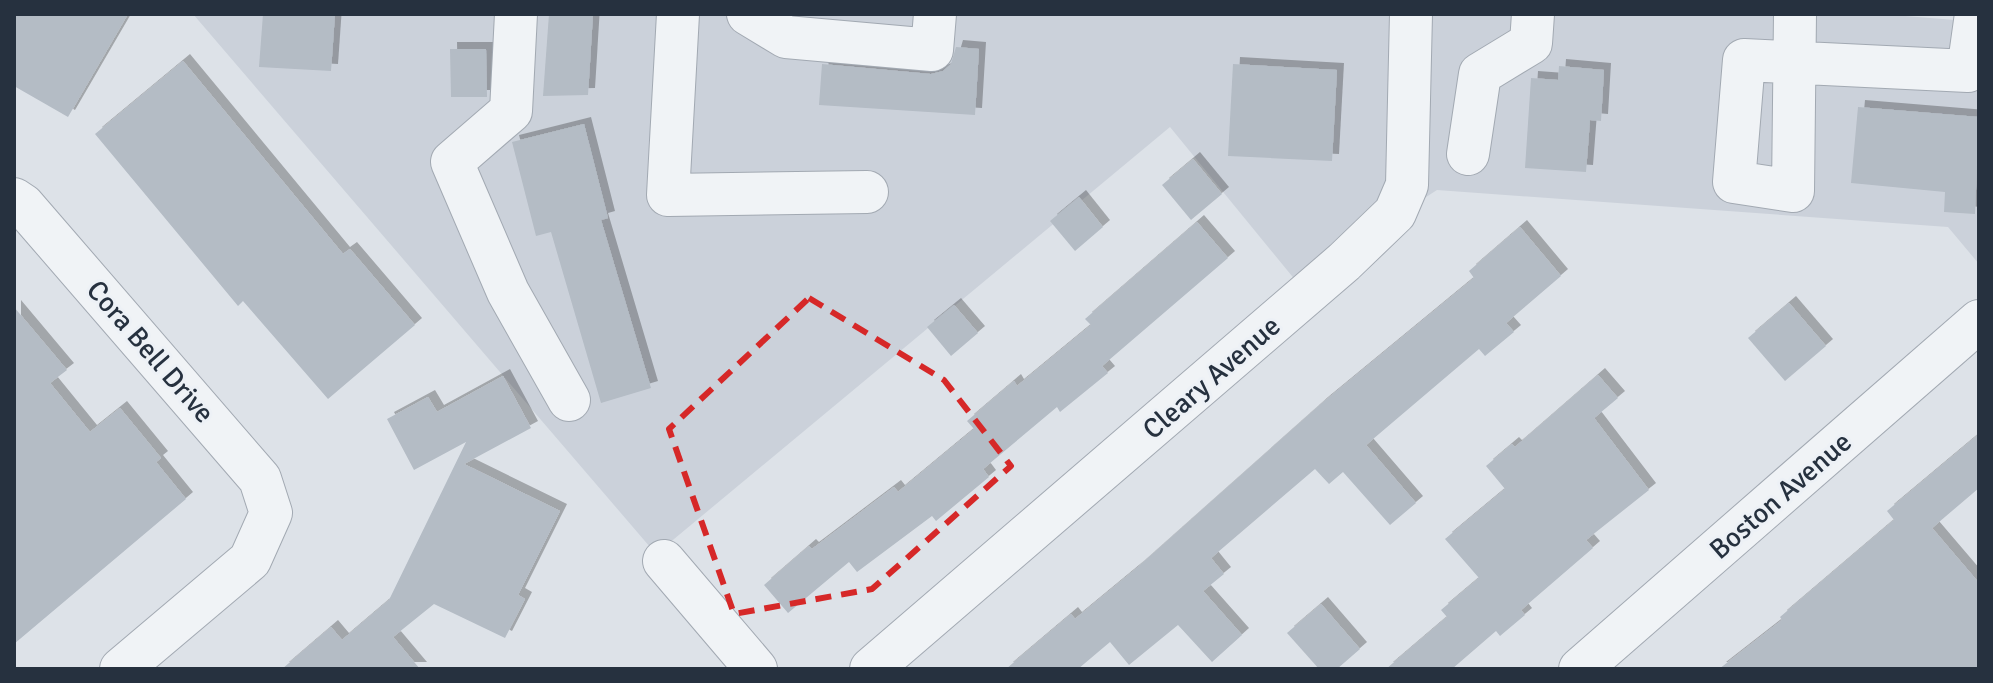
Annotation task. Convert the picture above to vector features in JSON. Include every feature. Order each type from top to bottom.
[{"type":"street","points":[[516,14],[511,111],[452,162],[508,292],[569,400]]},
{"type":"street","points":[[678,14],[668,195],[867,192]]},
{"type":"street","points":[[748,14],[786,37],[932,50],[935,14]]},
{"type":"street","name":"Cleary Avenue","points":[[871,669],[1344,262],[1395,213],[1407,185],[1411,14]]},
{"type":"street","points":[[1468,154],[1480,74],[1531,43],[1533,14]]},
{"type":"street","points":[[1795,14],[1795,60],[1974,75],[1976,14]]},
{"type":"street","name":"Cora Bell Drive","points":[[14,199],[68,255],[260,479],[271,513],[250,560],[121,669]]},
{"type":"street","name":"Boston Avenue","points":[[1580,669],[1979,321]]},
{"type":"street","points":[[664,561],[756,669]]},
{"type":"highlighted area","points":[[809,298],[944,380],[1011,466],[872,589],[734,614],[669,429]]},
{"type":"shaded area","points":[[193,14],[1881,14],[1979,22],[1979,264],[1948,227],[1437,190],[1296,281],[1170,127],[656,554]]},
{"type":"building","points":[[14,14],[128,14],[68,117],[14,86]]},
{"type":"building","points":[[263,14],[335,14],[331,71],[259,67]]},
{"type":"building","points":[[549,14],[593,14],[588,95],[543,96]]},
{"type":"building","points":[[956,47],[979,49],[975,115],[819,105],[822,64],[931,74],[943,71],[951,64]]},
{"type":"building","points":[[450,49],[486,49],[487,97],[451,97]]},
{"type":"building","points":[[183,61],[343,254],[350,249],[415,325],[328,399],[243,301],[238,306],[95,134]]},
{"type":"building","points":[[1233,64],[1337,70],[1332,161],[1228,156]]},
{"type":"building","points":[[1559,66],[1604,70],[1601,121],[1590,120],[1586,172],[1525,168],[1531,78],[1558,80]]},
{"type":"building","points":[[1858,107],[1979,117],[1975,214],[1944,212],[1945,192],[1851,183]]},
{"type":"building","points":[[584,124],[608,218],[601,220],[651,388],[601,403],[551,232],[536,236],[512,142]]},
{"type":"building","points":[[1193,159],[1222,194],[1191,220],[1162,185]]},
{"type":"building","points":[[1079,197],[1103,227],[1075,251],[1050,221]]},
{"type":"building","points":[[1197,222],[1228,258],[1102,366],[1108,373],[1060,412],[1057,407],[983,469],[989,477],[936,521],[932,516],[857,572],[849,562],[788,613],[764,585],[809,546],[812,549],[894,487],[898,492],[974,429],[967,421],[1014,381],[1017,386],[1091,325],[1085,319]]},
{"type":"building","points":[[1520,227],[1561,276],[1506,323],[1514,332],[1485,356],[1479,349],[1366,445],[1416,503],[1390,525],[1343,472],[1329,484],[1315,469],[1211,558],[1224,574],[1203,591],[1242,635],[1212,662],[1178,625],[1129,665],[1110,642],[1078,669],[1006,669],[1071,614],[1075,619],[1138,567],[1321,404],[1474,278],[1469,271]]},
{"type":"building","points":[[1789,303],[1826,346],[1785,381],[1748,338]]},
{"type":"building","points":[[954,305],[978,333],[951,356],[927,327]]},
{"type":"building","points":[[14,307],[67,370],[50,383],[90,432],[120,408],[161,458],[156,462],[186,499],[14,644]]},
{"type":"building","points":[[1598,375],[1618,398],[1594,418],[1649,490],[1586,540],[1593,548],[1521,610],[1525,615],[1500,636],[1496,631],[1452,669],[1386,669],[1447,617],[1441,610],[1479,578],[1445,539],[1505,489],[1486,466],[1512,444],[1515,447]]},
{"type":"building","points":[[503,376],[531,428],[464,464],[560,511],[518,595],[525,599],[505,638],[434,604],[393,637],[420,669],[282,669],[331,627],[342,640],[389,600],[466,442],[414,470],[387,419],[428,397],[437,412]]},
{"type":"building","points":[[1979,434],[1979,488],[1932,528],[1979,583],[1979,669],[1719,669],[1782,620],[1780,617],[1894,520],[1887,511]]},
{"type":"building","points":[[1321,604],[1360,649],[1337,669],[1319,669],[1287,633]]}]
